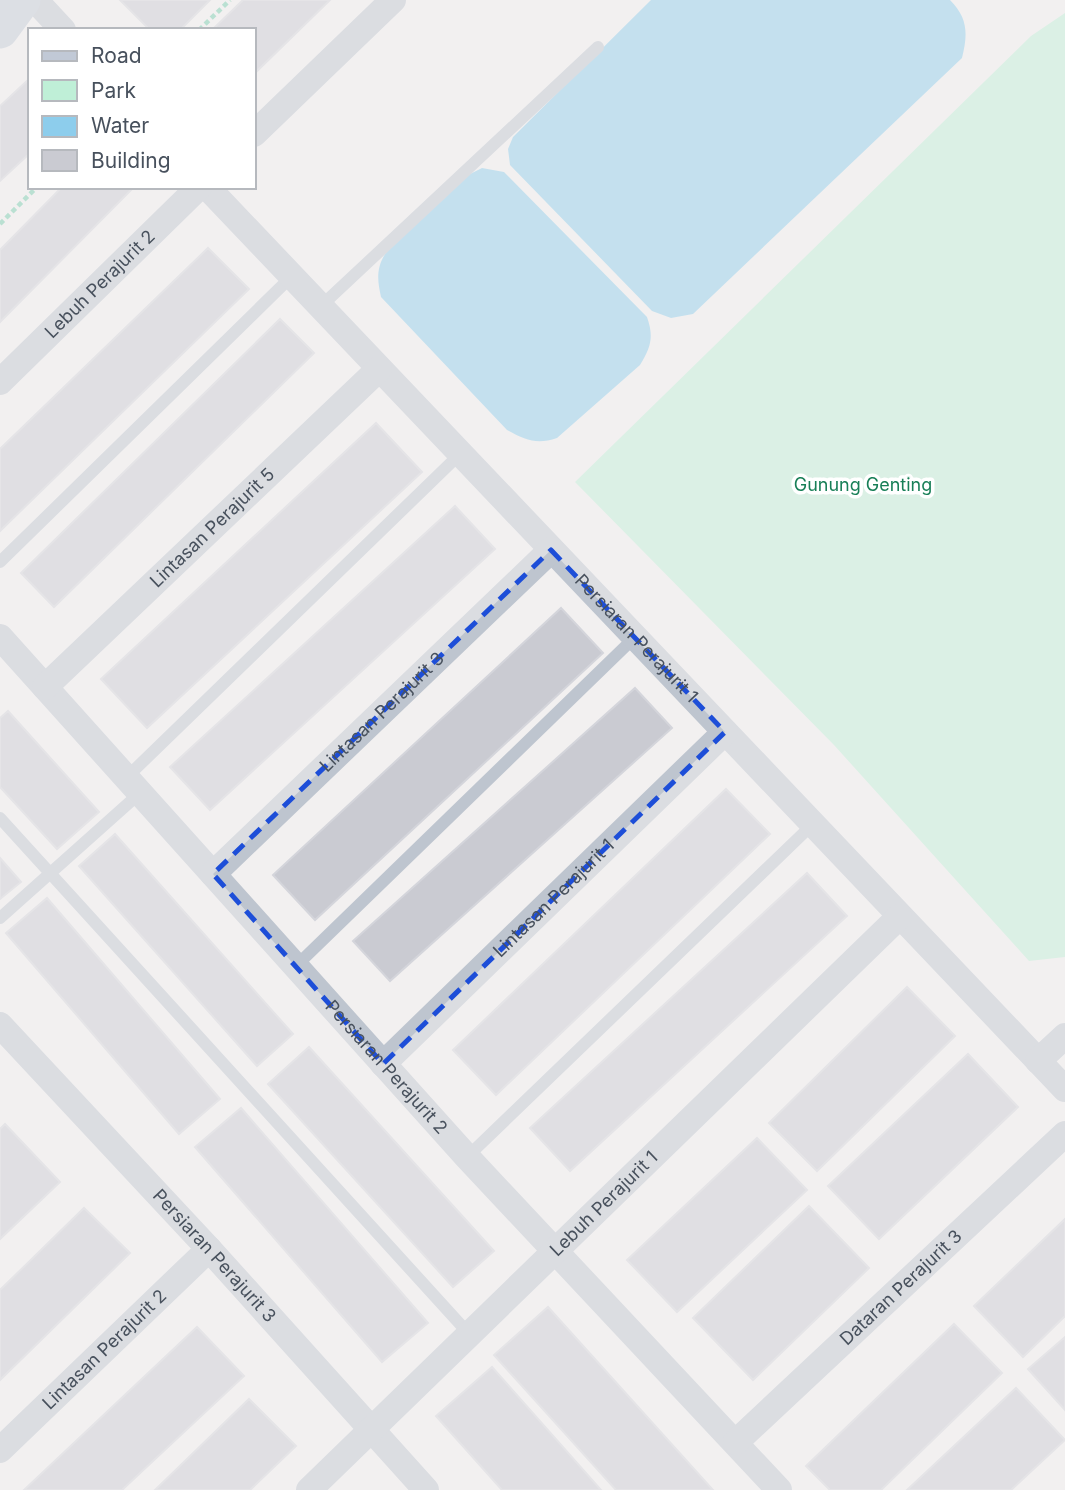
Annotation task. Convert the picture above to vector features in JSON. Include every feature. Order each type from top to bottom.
[{"type":"street","points":[[0,10],[15,0]]},
{"type":"street","points":[[0,30],[22,0]]},
{"type":"street","points":[[35,0],[61,28]]},
{"type":"street","points":[[256,132],[393,0]]},
{"type":"street","name":"Lebuh Perajurit 2","points":[[0,382],[197,189]]},
{"type":"street","name":"Persiaran Perajurit 1","points":[[209,189],[1065,1089]]},
{"type":"street","name":"Lintasan Perajurit 5","points":[[45,687],[379,369]]},
{"type":"street","name":"Lintasan Perajurit 3","points":[[213,874],[551,550]]},
{"type":"street","name":"Persiaran Perajurit 2","points":[[0,636],[467,1157],[779,1490]]},
{"type":"street","name":"Lintasan Perajurit 1","points":[[383,1064],[725,732]]},
{"type":"street","name":"Lebuh Perajurit 1","points":[[309,1490],[470,1335],[553,1250],[899,917]]},
{"type":"street","points":[[1038,1062],[1065,1035]]},
{"type":"street","name":"Persiaran Perajurit 3","points":[[4,1037],[209,1249],[426,1490]]},
{"type":"street","name":"Dataran Perajurit 3","points":[[736,1442],[1065,1135]]},
{"type":"street","name":"Lintasan Perajurit 2","points":[[0,1450],[209,1249]]},
{"type":"lane","points":[[319,307],[598,47]]},
{"type":"lane","points":[[0,562],[291,277]]},
{"type":"lane","points":[[0,918],[50,874],[133,785],[460,454]]},
{"type":"lane","points":[[296,967],[634,638]]},
{"type":"lane","points":[[0,818],[470,1335]]},
{"type":"lane","points":[[467,1157],[813,824]]},
{"type":"path","points":[[201,28],[230,0]]},
{"type":"path","points":[[0,224],[35,189]]},
{"type":"highlighted area","points":[[551,550],[725,732],[383,1064],[213,874]]},
{"type":"green space","name":"Gunung Genting","points":[[1065,13],[1065,957],[1029,961],[834,745],[575,482],[1031,36]]},
{"type":"water","points":[[651,0],[950,0],[960,13],[966,34],[962,58],[693,314],[671,318],[652,311],[510,165],[508,149],[513,137]]},
{"type":"water","points":[[482,168],[504,172],[647,317],[649,324],[650,342],[640,365],[557,438],[550,440],[531,440],[507,430],[381,297],[378,273],[387,251],[468,175]]},
{"type":"building","points":[[120,0],[210,0],[182,28],[148,28]]},
{"type":"building","points":[[243,0],[330,0],[256,72],[256,28],[214,28]]},
{"type":"building","points":[[28,80],[28,155],[0,181],[0,106]]},
{"type":"building","points":[[60,189],[132,189],[0,322],[0,250]]},
{"type":"building","points":[[208,248],[249,289],[0,531],[0,449]]},
{"type":"building","points":[[280,319],[314,353],[54,607],[21,573]]},
{"type":"building","points":[[376,423],[422,472],[147,728],[101,679]]},
{"type":"building","points":[[455,506],[495,549],[210,810],[170,767]]},
{"type":"building","points":[[561,608],[603,653],[315,920],[273,875]]},
{"type":"building","points":[[635,688],[672,728],[390,981],[353,941]]},
{"type":"building","points":[[8,711],[99,812],[57,849],[0,787],[0,718]]},
{"type":"building","points":[[726,789],[770,834],[496,1095],[453,1050]]},
{"type":"building","points":[[115,834],[293,1034],[257,1066],[79,866]]},
{"type":"building","points":[[0,858],[21,882],[0,899]]},
{"type":"building","points":[[807,873],[847,916],[570,1171],[530,1128]]},
{"type":"building","points":[[47,898],[220,1099],[179,1134],[6,933]]},
{"type":"building","points":[[907,987],[955,1036],[817,1171],[769,1123]]},
{"type":"building","points":[[309,1047],[494,1251],[453,1287],[268,1084]]},
{"type":"building","points":[[968,1054],[1018,1107],[879,1239],[828,1186]]},
{"type":"building","points":[[241,1108],[428,1323],[382,1362],[195,1147]]},
{"type":"building","points":[[5,1124],[60,1182],[0,1239],[0,1129]]},
{"type":"building","points":[[757,1138],[807,1190],[677,1312],[627,1260]]},
{"type":"building","points":[[809,1206],[869,1268],[753,1380],[693,1318]]},
{"type":"building","points":[[84,1208],[130,1253],[0,1380],[0,1290]]},
{"type":"building","points":[[1065,1219],[1065,1316],[1023,1357],[974,1306]]},
{"type":"building","points":[[548,1307],[713,1490],[616,1490],[494,1355]]},
{"type":"building","points":[[954,1324],[1002,1373],[881,1490],[830,1490],[806,1466]]},
{"type":"building","points":[[197,1327],[244,1376],[122,1490],[24,1490]]},
{"type":"building","points":[[1065,1337],[1065,1410],[1028,1369]]},
{"type":"building","points":[[492,1367],[601,1490],[502,1490],[436,1416]]},
{"type":"building","points":[[1016,1388],[1065,1440],[1011,1490],[907,1490]]},
{"type":"building","points":[[249,1399],[296,1446],[250,1490],[155,1490]]}]
